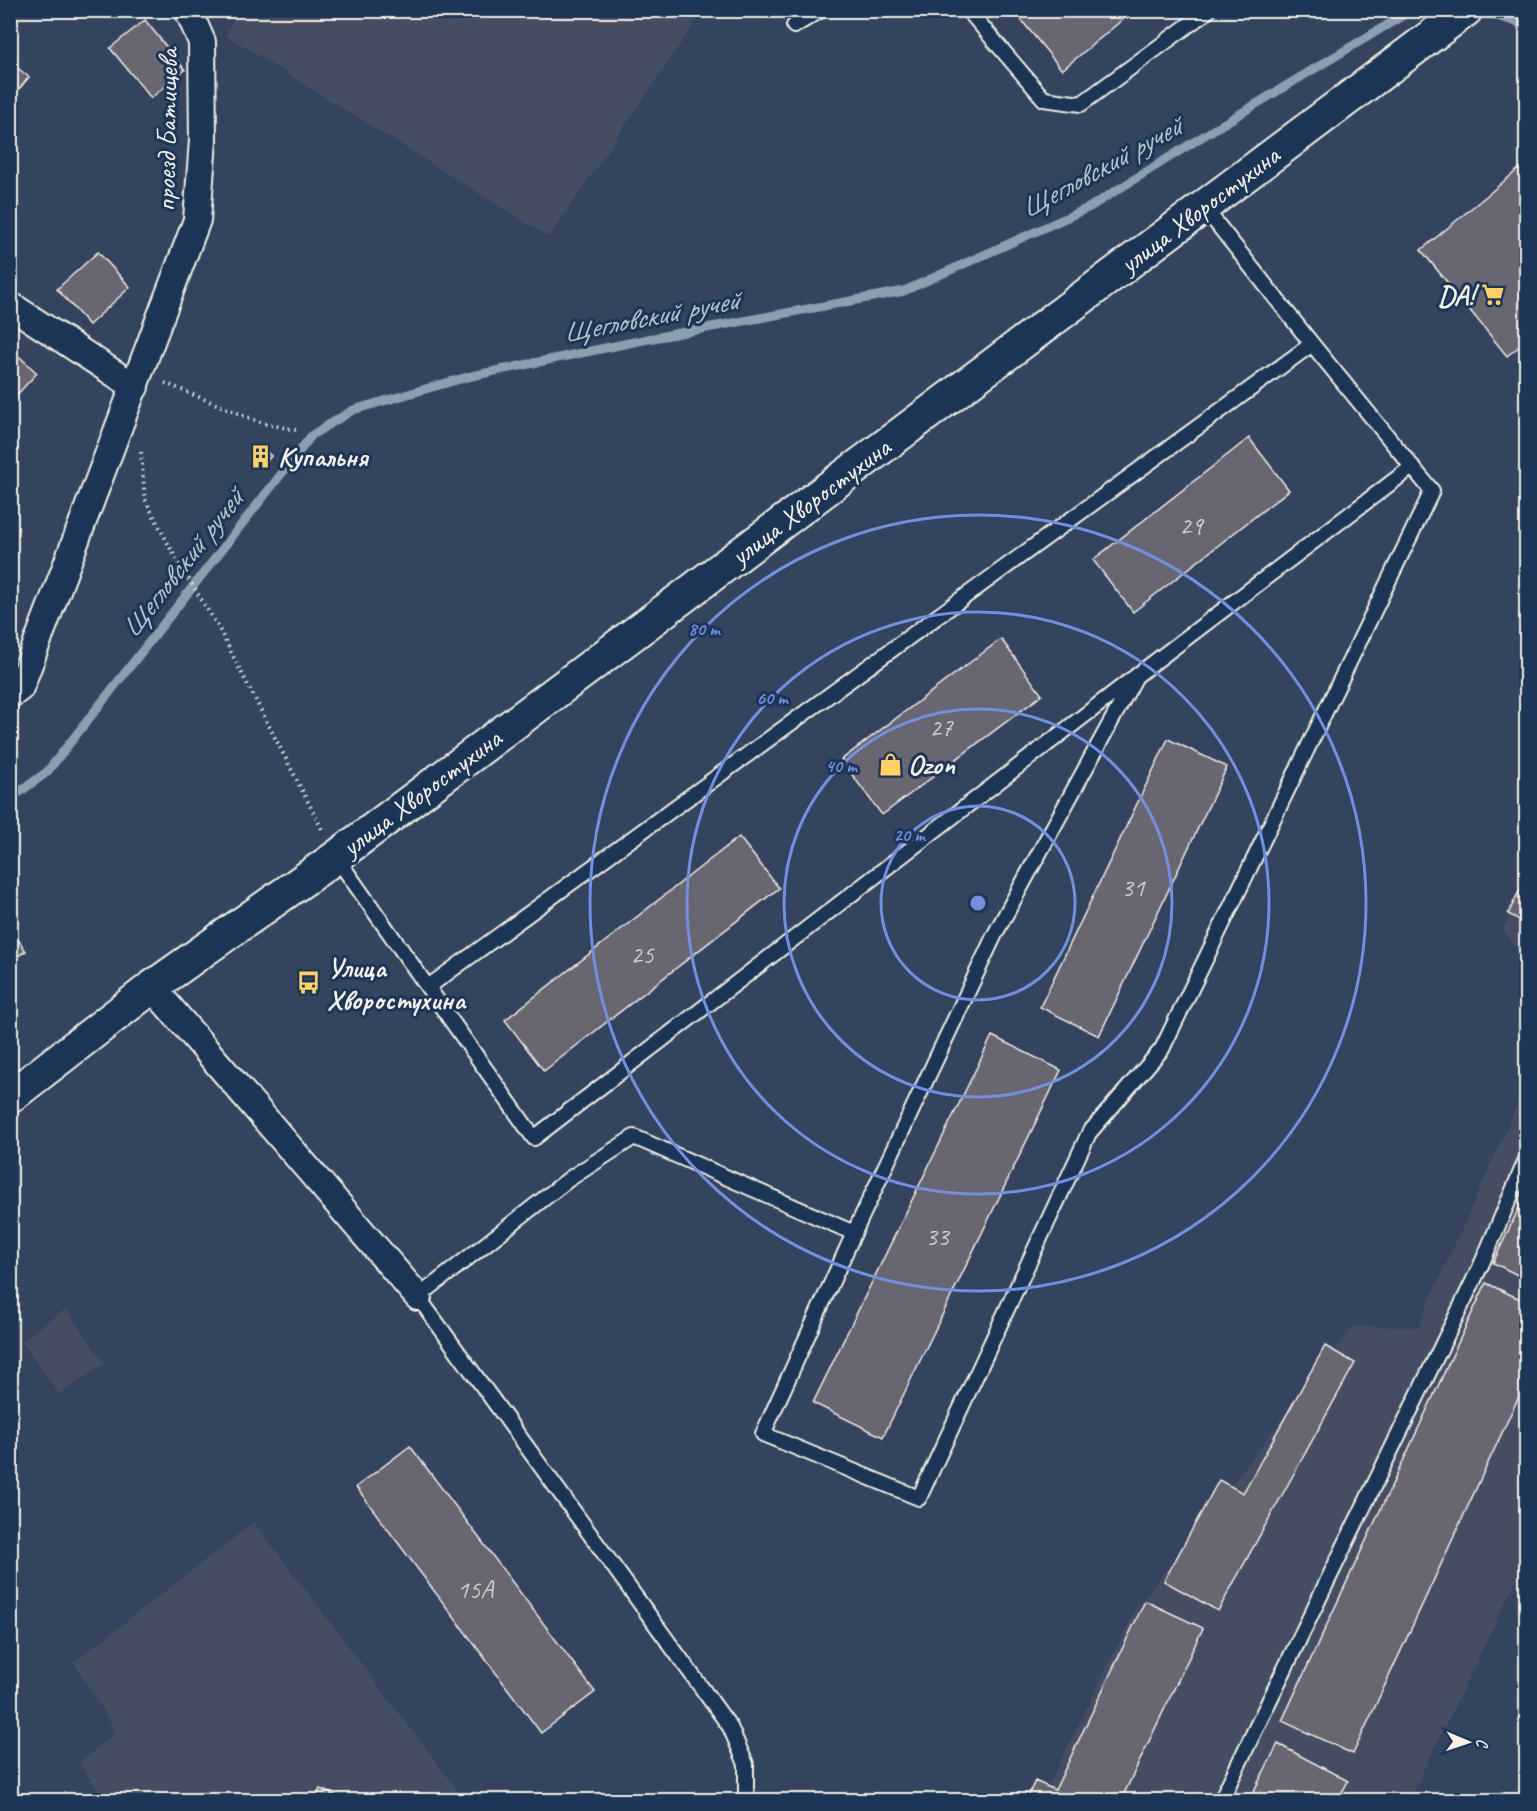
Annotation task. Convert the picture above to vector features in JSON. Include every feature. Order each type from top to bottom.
[{"type":"street","name":"проезд Батищева","points":[[10,695],[20,688],[197,220],[203,140],[202,42],[188,10]]},
{"type":"street","name":"улица Хворостухина","points":[[10,1097],[152,987],[336,856],[1454,19]]},
{"type":"street","points":[[10,305],[137,380]]},
{"type":"street","points":[[152,987],[418,1297]]},
{"type":"lane","points":[[794,26],[820,10]]},
{"type":"lane","points":[[969,10],[1044,99],[1081,104],[1209,10]]},
{"type":"lane","points":[[1136,676],[995,934],[854,1233],[763,1434],[919,1498],[1089,1132],[1162,1049],[1432,491],[1203,206]]},
{"type":"lane","points":[[428,987],[1312,344]]},
{"type":"lane","points":[[336,856],[534,1138],[1412,467]]},
{"type":"lane","points":[[746,1800],[746,1764],[730,1727],[418,1297],[569,1179],[634,1137],[854,1233]]},
{"type":"lane","points":[[1221,1800],[1482,1263],[1527,1160]]},
{"type":"path","points":[[137,380],[262,423],[296,430]]},
{"type":"path","points":[[140,443],[146,499],[174,555],[217,625],[336,856]]},
{"type":"shaded area","points":[[239,10],[692,10],[696,21],[549,237],[225,35]]},
{"type":"shaded area","points":[[1526,880],[1526,961],[1503,930]]},
{"type":"shaded area","points":[[1526,1085],[1526,1560],[1409,1800],[1041,1800],[1137,1607],[1354,1326],[1418,1327]]},
{"type":"shaded area","points":[[66,1309],[105,1363],[60,1395],[21,1341]]},
{"type":"shaded area","points":[[254,1522],[465,1800],[105,1800],[79,1763],[116,1732],[74,1662]]},
{"type":"building","points":[[1025,10],[1134,10],[1062,70],[1018,16]]},
{"type":"building","points":[[145,20],[185,70],[151,98],[110,48]]},
{"type":"building","points":[[10,62],[29,77],[10,100]]},
{"type":"building","name":"DA!","points":[[1526,163],[1526,341],[1507,356],[1421,250]]},
{"type":"building","points":[[98,252],[130,287],[89,325],[57,289]]},
{"type":"building","points":[[10,348],[37,373],[13,399],[10,396]]},
{"type":"building","points":[[1249,438],[1289,490],[1133,612],[1093,560]]},
{"type":"building","name":"Купальня","points":[[260,446],[271,456],[261,467],[250,457]]},
{"type":"building","points":[[1001,639],[1042,695],[882,815],[841,760]]},
{"type":"building","points":[[1168,739],[1227,767],[1099,1036],[1040,1007]]},
{"type":"building","points":[[739,837],[779,888],[544,1071],[505,1020]]},
{"type":"building","points":[[1526,877],[1526,923],[1508,914]]},
{"type":"building","points":[[10,928],[26,951],[10,961]]},
{"type":"building","points":[[992,1036],[1061,1070],[883,1437],[813,1403]]},
{"type":"building","points":[[1526,1193],[1526,1279],[1493,1263]]},
{"type":"building","points":[[1486,1283],[1526,1302],[1526,1381],[1353,1754],[1282,1721]]},
{"type":"building","points":[[1325,1346],[1355,1363],[1218,1611],[1164,1581],[1219,1480],[1243,1493]]},
{"type":"building","points":[[410,1446],[595,1692],[541,1733],[356,1487]]},
{"type":"building","points":[[1145,1601],[1203,1628],[1121,1800],[1026,1800],[1035,1781],[1055,1790]]},
{"type":"building","points":[[1278,1744],[1348,1781],[1338,1800],[1249,1800]]},
{"type":"building","points":[[320,1789],[345,1800],[314,1800]]},
{"type":"waterway","name":"Щегловский ручей","points":[[10,799],[47,772],[312,435],[353,410],[467,377],[648,339],[904,291],[1090,207],[1412,10]]},
{"type":"waterway","name":"Щегловский ручей","points":[[1478,10],[1526,25]]},
{"type":"place","name":"DA!","points":[[1492,295]]},
{"type":"place","name":"Купальня","points":[[260,456]]},
{"type":"place","name":"Ozon","points":[[890,764]]},
{"type":"place","name":"Улица Хворостухина","points":[[309,983]]}]
